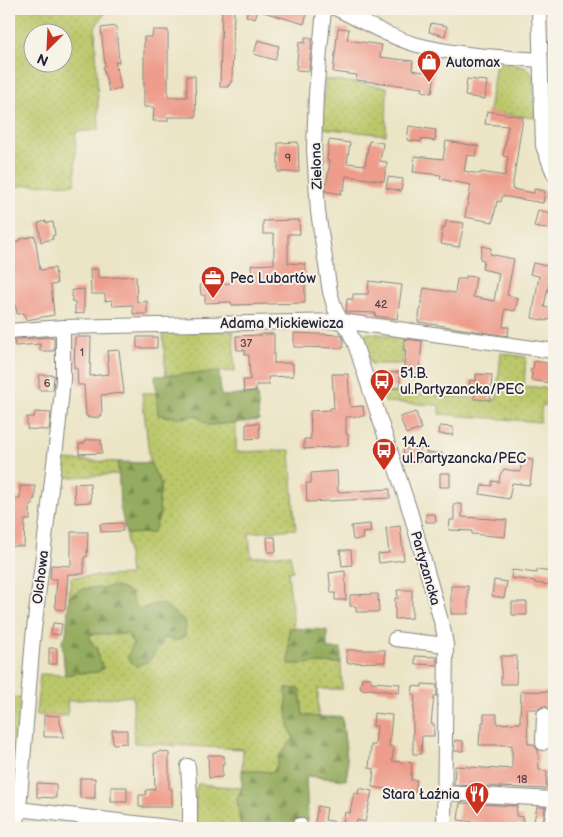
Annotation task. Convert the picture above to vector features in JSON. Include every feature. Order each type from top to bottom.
[{"type":"street","name":"Zielona","points":[[324,9],[316,94],[314,148],[318,212],[330,292],[341,321]]},
{"type":"street","points":[[336,9],[396,38],[414,44],[482,55],[540,60]]},
{"type":"street","points":[[539,9],[543,146],[554,174]]},
{"type":"street","name":"Adama Mickiewicza","points":[[9,331],[63,327],[341,321],[554,351]]},
{"type":"street","name":"Partyzancka","points":[[341,321],[356,344],[410,511],[444,628],[446,645],[444,828]]},
{"type":"street","name":"Olchowa","points":[[16,828],[33,638],[63,380],[63,327]]},
{"type":"street","points":[[395,639],[446,645]]},
{"type":"street","points":[[543,743],[547,723]]},
{"type":"street","points":[[188,766],[190,828]]},
{"type":"street","points":[[445,793],[554,799]]},
{"type":"street","points":[[550,828],[554,808]]},
{"type":"street","points":[[19,809],[176,828]]},
{"type":"green space","points":[[9,9],[108,9],[95,27],[99,130],[76,132],[75,184],[29,185],[9,188]]},
{"type":"green space","points":[[496,62],[517,63],[518,66],[527,68],[533,75],[535,118],[489,112]]},
{"type":"green space","points":[[325,79],[387,87],[386,135],[321,128]]},
{"type":"green space","points":[[233,331],[235,371],[166,376],[163,333]]},
{"type":"green space","points":[[365,334],[403,337],[403,364],[371,364],[363,337]]},
{"type":"green space","points":[[501,353],[526,357],[524,386],[554,389],[554,406],[542,405],[540,422],[439,414],[439,405],[385,402],[381,391],[496,400]]},
{"type":"green space","points":[[219,372],[221,396],[257,394],[259,420],[208,425],[196,415],[182,418],[158,415],[155,376]]},
{"type":"green space","points":[[142,393],[156,393],[159,415],[182,418],[196,415],[208,425],[236,423],[236,452],[290,450],[296,529],[249,533],[251,557],[290,554],[293,571],[288,572],[294,628],[289,628],[289,664],[341,663],[342,689],[318,689],[318,717],[303,715],[286,688],[288,721],[294,739],[279,756],[274,772],[242,770],[243,749],[134,743],[133,696],[67,701],[68,716],[36,715],[40,674],[65,675],[98,672],[97,649],[90,640],[89,634],[128,634],[133,644],[168,609],[162,604],[149,606],[139,611],[131,593],[112,586],[102,589],[83,589],[69,597],[71,577],[130,575],[126,534],[153,533],[160,514],[161,484],[150,463]]},
{"type":"green space","points":[[61,460],[118,462],[119,474],[58,478]]},
{"type":"green space","points":[[118,462],[150,463],[161,484],[160,514],[153,533],[126,534],[120,506]]},
{"type":"green space","points":[[112,586],[131,593],[133,601],[139,610],[162,603],[186,622],[185,636],[176,641],[164,637],[161,645],[149,661],[136,666],[127,658],[133,644],[128,634],[90,634],[90,640],[97,649],[98,657],[104,668],[98,672],[65,675],[62,640],[66,635],[69,597],[83,589],[102,589]]},
{"type":"green space","points":[[289,628],[327,630],[327,649],[341,649],[341,663],[289,664]]},
{"type":"green space","points":[[286,688],[300,689],[303,715],[342,717],[348,766],[346,780],[306,776],[308,821],[296,820],[296,828],[241,828],[237,798],[242,788],[242,770],[274,772],[279,756],[294,739],[288,721]]},
{"type":"green space","points":[[9,697],[23,698],[9,828]]},
{"type":"green space","points":[[198,784],[242,788],[237,798],[241,828],[204,828],[196,826],[195,791]]},
{"type":"building","points":[[248,9],[258,9],[255,19],[246,16]]},
{"type":"building","points":[[260,9],[289,9],[307,14],[304,24],[260,11]]},
{"type":"building","points":[[222,10],[234,10],[232,82],[228,87],[220,87]]},
{"type":"building","points":[[431,23],[447,26],[445,36],[429,32]]},
{"type":"building","points":[[116,26],[119,62],[115,62],[121,88],[109,91],[103,67],[105,66],[101,28]]},
{"type":"building","points":[[338,28],[349,29],[347,40],[382,45],[380,57],[413,61],[412,70],[435,74],[432,93],[422,91],[423,88],[356,80],[357,75],[333,72]]},
{"type":"building","points":[[153,30],[168,30],[168,97],[187,97],[187,76],[195,76],[196,117],[168,117],[168,121],[153,121],[154,107],[144,107],[144,37],[152,37]]},
{"type":"building","points":[[305,37],[312,38],[309,71],[296,70],[299,42],[305,43]]},
{"type":"building","points":[[258,40],[279,46],[275,60],[254,54]]},
{"type":"building","points":[[467,79],[487,81],[485,99],[465,96]]},
{"type":"building","points":[[487,111],[523,117],[512,189],[534,193],[534,189],[545,191],[543,203],[502,196],[501,202],[497,201],[493,222],[465,217],[471,185],[440,179],[441,175],[413,172],[415,156],[443,159],[446,141],[478,146],[476,156],[467,155],[464,171],[505,176],[508,157],[503,156],[508,126],[485,124]]},
{"type":"building","points":[[409,126],[436,130],[435,141],[407,140]]},
{"type":"building","points":[[329,140],[350,143],[347,163],[365,165],[369,141],[383,143],[380,161],[387,162],[384,181],[346,176],[344,190],[342,189],[341,194],[325,191],[330,161],[327,160]]},
{"type":"building","points":[[298,142],[299,172],[278,172],[278,143]]},
{"type":"building","points":[[388,177],[403,179],[401,191],[386,188]]},
{"type":"building","points":[[538,210],[551,213],[554,216],[554,230],[534,227]]},
{"type":"building","points":[[299,220],[300,234],[288,234],[288,263],[305,264],[305,303],[232,305],[231,302],[205,303],[205,295],[201,295],[200,285],[231,283],[231,278],[252,278],[251,265],[274,264],[274,234],[263,234],[263,221]]},
{"type":"building","points":[[46,221],[46,223],[53,222],[55,235],[52,236],[53,239],[41,242],[38,223]]},
{"type":"building","points":[[446,221],[464,223],[459,247],[441,244],[443,227],[445,227]]},
{"type":"building","points":[[35,236],[40,270],[55,268],[57,284],[51,285],[54,315],[26,320],[24,313],[17,314],[9,271],[9,243]]},
{"type":"building","points":[[482,246],[491,248],[490,254],[514,259],[507,295],[518,298],[515,311],[505,309],[503,327],[509,327],[508,336],[418,322],[424,288],[455,293],[457,279],[466,279],[466,276],[476,277],[473,297],[494,301],[499,273],[482,269],[484,260],[480,259]]},
{"type":"building","points":[[533,263],[552,267],[544,307],[554,309],[554,321],[532,318],[539,276],[530,274]]},
{"type":"building","points":[[90,269],[98,269],[98,278],[136,276],[137,302],[147,301],[147,314],[133,314],[133,305],[113,306],[112,300],[105,301],[105,294],[91,294]]},
{"type":"building","points":[[369,281],[402,285],[397,319],[375,316],[376,313],[346,312],[347,299],[353,299],[353,294],[368,294]]},
{"type":"building","points":[[84,289],[84,313],[75,314],[72,290]]},
{"type":"building","points":[[294,333],[341,335],[343,348],[294,347]]},
{"type":"building","points":[[274,334],[274,363],[293,363],[293,376],[268,377],[269,385],[256,385],[256,391],[244,392],[243,380],[250,380],[249,355],[245,355],[245,350],[237,350],[236,336]]},
{"type":"building","points":[[54,337],[54,351],[40,351],[40,344],[15,346],[14,339]]},
{"type":"building","points":[[75,337],[91,337],[90,376],[109,374],[107,351],[119,350],[124,393],[101,395],[102,415],[100,417],[88,418],[86,416],[84,385],[78,385],[77,368],[74,368]]},
{"type":"building","points":[[137,337],[157,337],[157,348],[137,348]]},
{"type":"building","points":[[404,339],[422,341],[419,374],[403,373],[406,350],[403,350]]},
{"type":"building","points":[[534,361],[553,364],[550,383],[531,380],[532,373],[530,370],[533,368]]},
{"type":"building","points":[[400,372],[400,388],[384,389],[384,373]]},
{"type":"building","points":[[332,374],[348,374],[350,407],[363,406],[364,416],[346,417],[348,446],[304,449],[304,439],[311,439],[310,411],[334,408]]},
{"type":"building","points":[[476,374],[492,375],[490,400],[474,399],[475,392],[469,391],[470,380],[476,381]]},
{"type":"building","points":[[39,375],[54,375],[53,390],[39,390]]},
{"type":"building","points":[[35,412],[51,413],[49,430],[27,429],[27,417],[34,417]]},
{"type":"building","points":[[416,412],[421,429],[406,434],[400,417]]},
{"type":"building","points":[[259,423],[260,438],[246,439],[246,424]]},
{"type":"building","points":[[440,426],[453,427],[453,435],[439,434]]},
{"type":"building","points":[[85,440],[101,440],[102,453],[79,454],[79,444],[85,443]]},
{"type":"building","points":[[426,448],[426,453],[442,453],[442,459],[404,462],[403,449]]},
{"type":"building","points":[[522,459],[533,460],[530,485],[512,483],[509,499],[480,494],[482,485],[492,486],[492,481],[499,482],[500,475],[504,469],[520,472]]},
{"type":"building","points":[[337,471],[338,492],[390,489],[390,498],[307,502],[306,483],[311,483],[311,473]]},
{"type":"building","points":[[440,473],[450,473],[450,487],[440,487]]},
{"type":"building","points":[[90,483],[91,502],[75,503],[74,484]]},
{"type":"building","points":[[20,486],[35,486],[35,499],[33,499],[33,505],[30,505],[30,520],[25,520],[24,546],[9,546],[10,499],[20,499]]},
{"type":"building","points":[[454,504],[462,504],[462,517],[507,520],[505,537],[472,534],[472,531],[449,530],[450,520],[454,520]]},
{"type":"building","points":[[426,514],[435,514],[436,522],[426,522]]},
{"type":"building","points":[[123,523],[123,531],[101,532],[100,524]]},
{"type":"building","points":[[370,524],[371,532],[362,533],[363,539],[353,540],[351,526]]},
{"type":"building","points":[[400,526],[404,560],[379,563],[378,554],[389,553],[386,528]]},
{"type":"building","points":[[71,532],[88,532],[87,557],[84,557],[84,574],[68,574],[65,610],[56,609],[57,579],[50,579],[51,565],[71,566]]},
{"type":"building","points":[[267,537],[275,537],[276,552],[268,552]]},
{"type":"building","points":[[340,550],[351,550],[352,565],[342,566]]},
{"type":"building","points":[[512,570],[537,573],[537,570],[552,572],[550,585],[511,578]]},
{"type":"building","points":[[345,571],[346,600],[335,600],[335,593],[331,593],[329,573]]},
{"type":"building","points":[[494,580],[507,582],[504,598],[492,596]]},
{"type":"building","points":[[451,586],[468,586],[468,614],[451,614]]},
{"type":"building","points":[[397,590],[412,590],[412,618],[395,619],[395,598],[398,598]]},
{"type":"building","points":[[378,594],[379,612],[356,612],[356,606],[350,606],[350,595]]},
{"type":"building","points":[[512,602],[527,602],[527,615],[512,615]]},
{"type":"building","points":[[53,623],[62,624],[60,635],[51,634]]},
{"type":"building","points":[[49,648],[57,648],[57,664],[49,664]]},
{"type":"building","points":[[347,650],[385,650],[385,662],[347,663]]},
{"type":"building","points":[[415,656],[437,657],[437,665],[415,664]]},
{"type":"building","points":[[501,656],[517,656],[516,684],[501,684]]},
{"type":"building","points":[[362,678],[371,678],[371,682],[400,684],[399,693],[371,689],[362,690],[360,687]]},
{"type":"building","points":[[422,684],[437,685],[437,696],[434,696],[431,724],[434,724],[434,736],[422,736],[421,754],[413,754],[415,695],[412,695],[413,686],[422,687]]},
{"type":"building","points":[[521,691],[554,692],[554,710],[544,706],[538,709],[527,709],[528,744],[534,744],[538,750],[539,770],[547,771],[546,789],[454,785],[455,766],[512,769],[512,745],[479,745],[480,730],[482,730],[482,722],[484,722],[484,714],[497,714],[497,724],[520,723]]},
{"type":"building","points":[[374,713],[392,715],[389,746],[394,747],[392,761],[412,763],[411,780],[417,780],[415,793],[372,787],[374,769],[369,768],[371,745],[375,745],[377,726],[373,726]]},
{"type":"building","points":[[44,715],[60,716],[64,737],[44,737]]},
{"type":"building","points":[[112,730],[127,730],[127,743],[113,744]]},
{"type":"building","points":[[455,740],[463,741],[463,751],[454,751]]},
{"type":"building","points":[[160,751],[169,753],[169,789],[172,789],[172,807],[139,807],[139,795],[146,795],[146,790],[155,789],[154,753]]},
{"type":"building","points":[[208,755],[224,756],[222,777],[209,778]]},
{"type":"building","points":[[80,778],[95,778],[95,798],[80,798]]},
{"type":"building","points":[[37,783],[56,784],[56,798],[37,797]]},
{"type":"building","points":[[111,787],[127,787],[127,802],[111,802]]},
{"type":"building","points":[[359,788],[372,791],[365,822],[357,820],[355,828],[314,826],[318,806],[327,808],[325,820],[343,823],[345,812],[350,813],[354,793],[358,794]]},
{"type":"building","points":[[460,803],[517,806],[516,816],[523,817],[523,825],[516,825],[515,828],[500,827],[501,825],[458,820]]},
{"type":"building","points":[[537,807],[545,807],[543,823],[534,821]]},
{"type":"place","name":"Automax","points":[[429,83]]},
{"type":"place","name":"Pec Lubartów","points":[[213,299]]},
{"type":"place","name":"51.B. ul.Partyzancka/PEC","points":[[382,402]]},
{"type":"place","name":"14.A. ul.Partyzancka/PEC","points":[[384,471]]},
{"type":"place","name":"Stara Łaźnia","points":[[477,815]]}]
